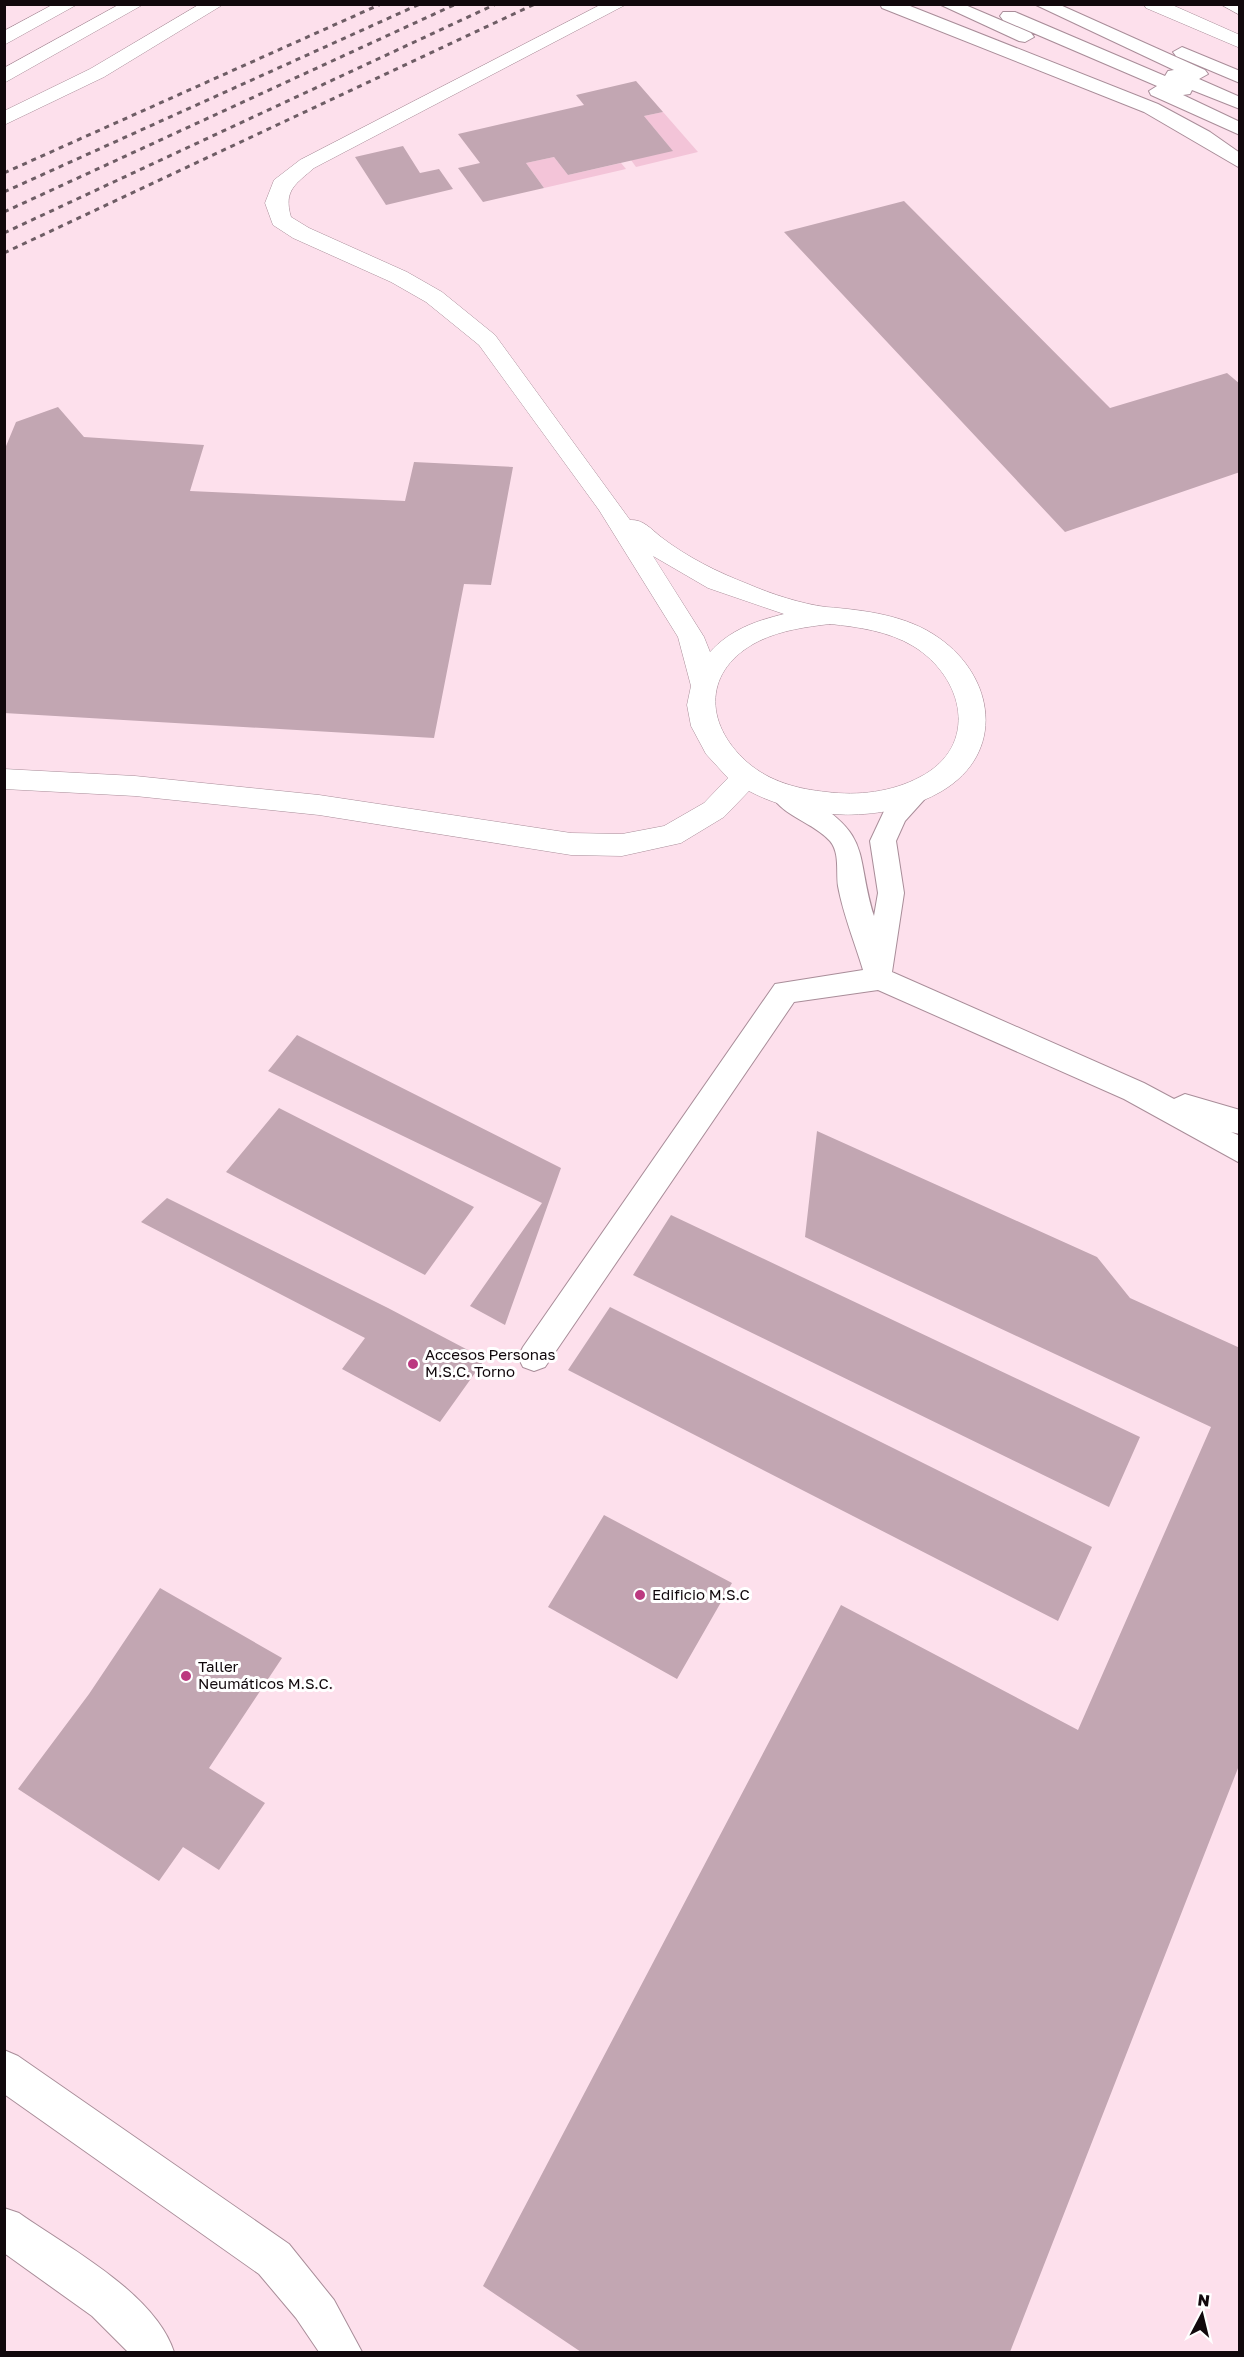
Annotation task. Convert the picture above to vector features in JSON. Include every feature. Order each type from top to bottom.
[{"type":"street","points":[[4,39],[69,4]]},
{"type":"street","points":[[4,77],[135,4]]},
{"type":"street","points":[[4,118],[98,73],[215,4]]},
{"type":"street","points":[[609,506],[656,548],[686,568],[730,588],[784,606],[872,620],[912,633],[944,655],[966,682],[974,712],[970,742],[951,770],[919,791],[867,804],[832,805],[785,796],[746,777],[716,749],[702,718],[704,686],[699,659],[691,637],[609,506],[487,340],[434,297],[399,277],[281,220],[276,203],[282,185],[307,164],[618,4]]},
{"type":"street","points":[[1153,4],[1239,42]]},
{"type":"street","points":[[1229,4],[1239,9]]},
{"type":"street","points":[[704,686],[720,657],[748,634],[787,620],[830,615]]},
{"type":"street","points":[[4,779],[135,786],[319,805],[571,844],[622,845],[671,835],[714,810],[746,777]]},
{"type":"lane","points":[[888,4],[1151,108],[1203,136],[1239,162]]},
{"type":"lane","points":[[917,4],[1190,114],[1239,146]]},
{"type":"lane","points":[[947,4],[1196,107],[1239,129]]},
{"type":"lane","points":[[981,4],[1239,117]]},
{"type":"lane","points":[[1011,4],[1239,104]]},
{"type":"lane","points":[[1042,4],[1239,92]]},
{"type":"lane","points":[[1075,4],[1239,78]]},
{"type":"lane","points":[[880,979],[891,893],[883,841],[894,816],[919,791]]},
{"type":"lane","points":[[785,796],[818,816],[842,837],[850,857],[852,887],[880,979]]},
{"type":"lane","points":[[534,1357],[784,992],[880,979],[1134,1092],[1239,1151]]},
{"type":"lane","points":[[1134,1092],[1239,1122]]},
{"type":"lane","points":[[4,2070],[274,2259],[303,2291],[341,2352]]},
{"type":"lane","points":[[4,2228],[92,2291],[143,2334],[153,2352]]},
{"type":"shaded area","points":[[663,112],[698,152],[636,167],[631,160],[672,150],[644,116]]},
{"type":"shaded area","points":[[554,157],[568,175],[621,163],[626,169],[544,188],[526,163]]},
{"type":"building","points":[[636,81],[663,112],[644,116],[673,151],[568,175],[554,157],[526,163],[544,188],[483,202],[458,168],[480,163],[458,134],[584,105],[576,95]]},
{"type":"building","points":[[403,146],[420,173],[439,169],[453,189],[386,205],[355,157]]},
{"type":"building","points":[[904,201],[1110,408],[1227,373],[1240,384],[1240,472],[1065,532],[784,232]]},
{"type":"building","points":[[58,407],[84,437],[204,445],[190,491],[405,501],[414,462],[513,467],[491,585],[464,584],[434,738],[4,713],[4,451],[16,422]]},
{"type":"building","points":[[297,1035],[561,1168],[505,1325],[470,1306],[542,1203],[268,1071]]},
{"type":"building","points":[[279,1108],[474,1207],[425,1275],[226,1172]]},
{"type":"building","points":[[817,1131],[1097,1257],[1130,1298],[1240,1348],[1240,1763],[1010,2352],[581,2352],[483,2286],[841,1605],[1078,1730],[1211,1427],[805,1237]]},
{"type":"building","points":[[167,1198],[485,1359],[440,1422],[342,1369],[365,1338],[141,1222]]},
{"type":"building","points":[[671,1215],[1140,1437],[1109,1507],[633,1275]]},
{"type":"building","points":[[610,1307],[1092,1547],[1058,1621],[568,1370]]},
{"type":"building","name":"Edificio M.S.C","points":[[604,1515],[732,1583],[677,1679],[548,1607]]},
{"type":"building","points":[[160,1588],[282,1658],[209,1768],[265,1803],[219,1870],[183,1847],[159,1881],[18,1789],[89,1694]]},
{"type":"railway","points":[[4,173],[381,4]]},
{"type":"railway","points":[[4,192],[420,4]]},
{"type":"railway","points":[[4,212],[456,4]]},
{"type":"railway","points":[[4,233],[496,4]]},
{"type":"railway","points":[[4,253],[535,4]]},
{"type":"place","name":"Accesos Personas M.S.C. Torno","points":[[413,1364]]},
{"type":"place","name":"Edificio M.S.C","points":[[640,1595]]},
{"type":"place","name":"Taller Neumáticos M.S.C.","points":[[186,1676]]}]
